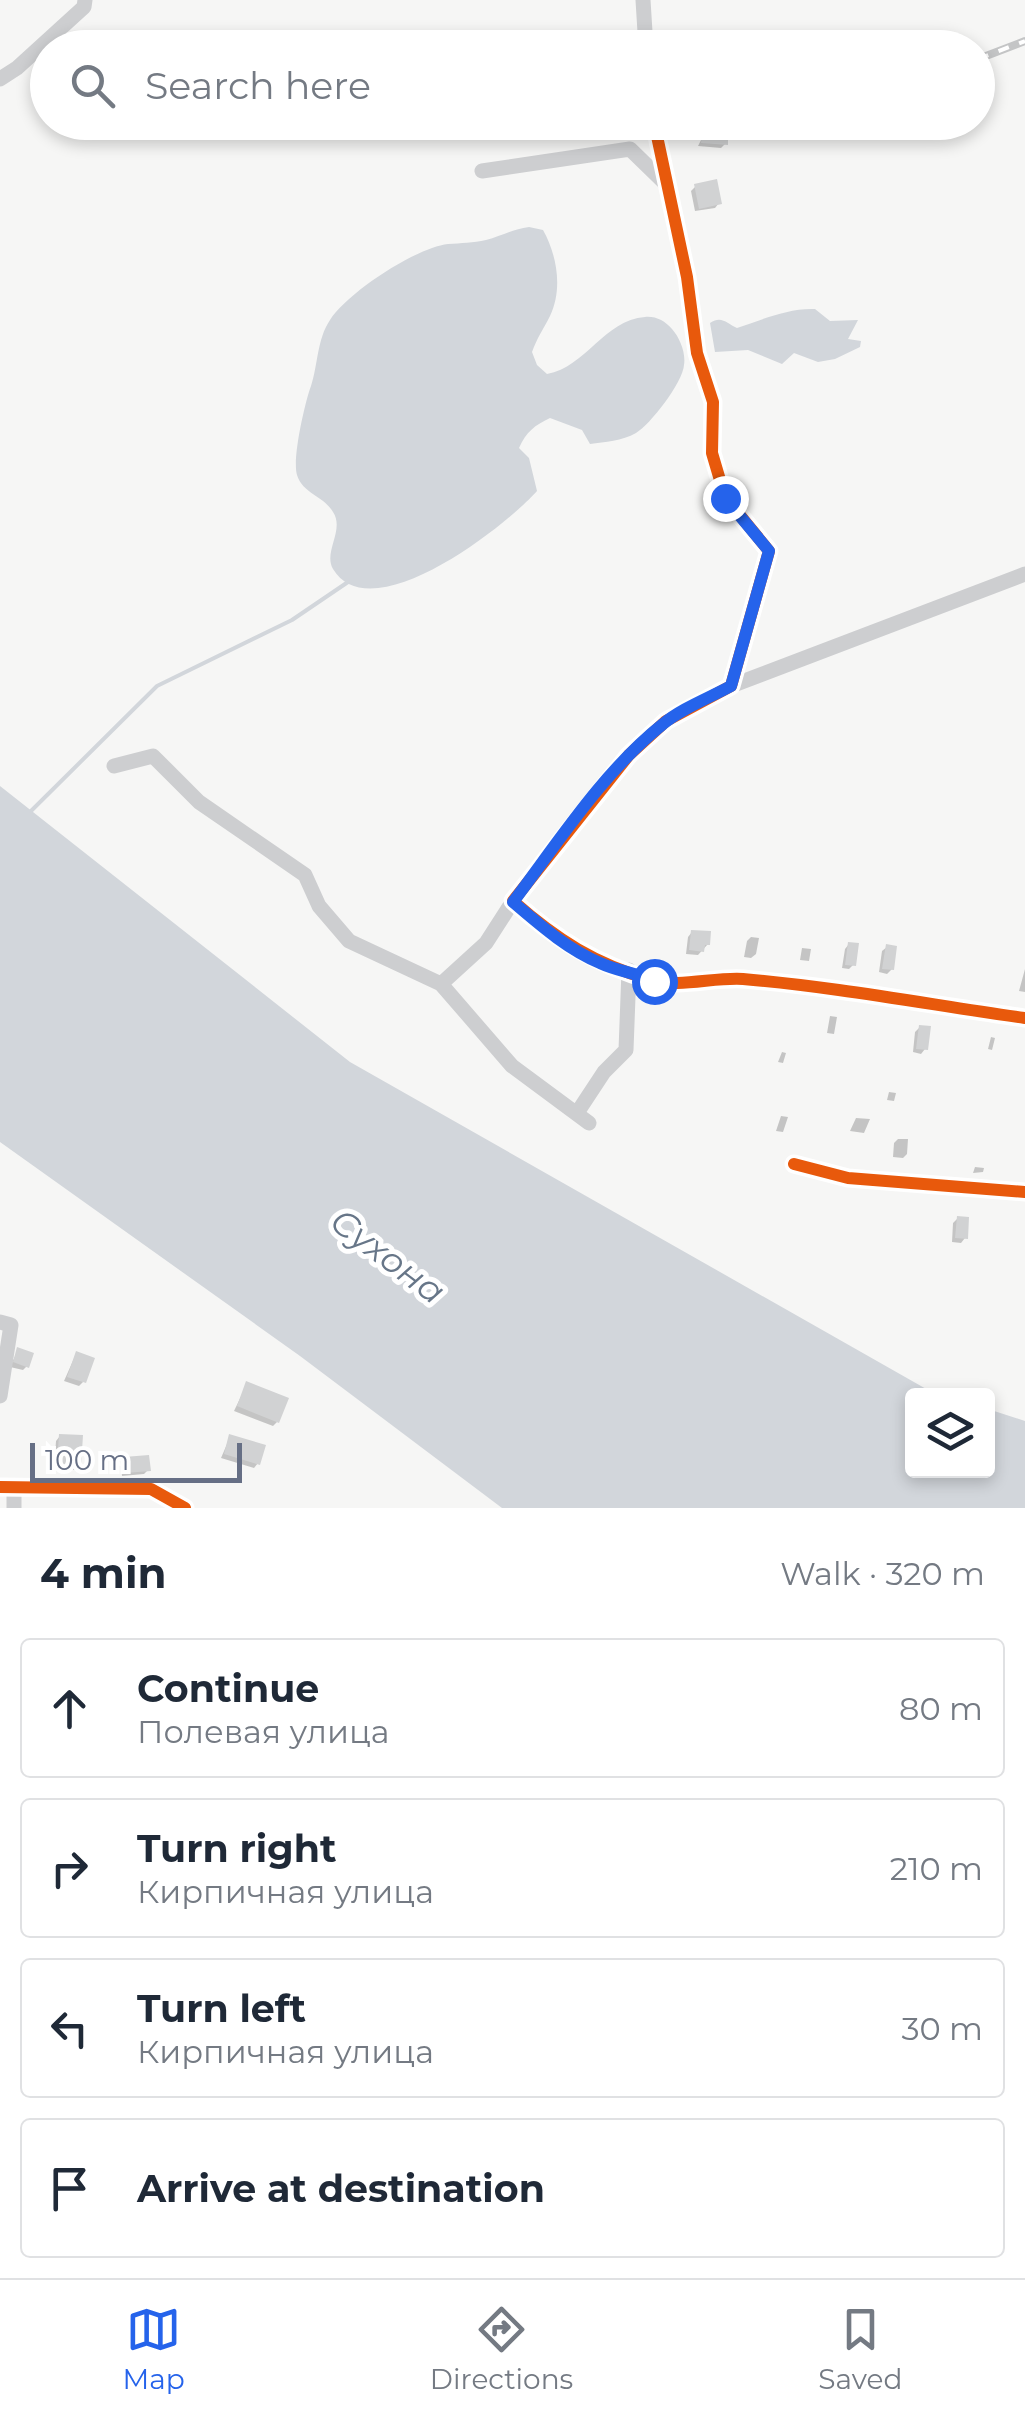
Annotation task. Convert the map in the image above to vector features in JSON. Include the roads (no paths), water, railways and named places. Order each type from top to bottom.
[{"type":"street","points":[[58,30],[84,6],[85,0]]},
{"type":"street","points":[[643,0],[645,30]]},
{"type":"street","points":[[0,78],[30,56]]},
{"type":"street","points":[[657,140],[687,276],[696,353],[713,402],[712,452],[725,498],[769,551],[731,686]]},
{"type":"street","points":[[482,170],[630,149],[666,184]]},
{"type":"street","points":[[441,984],[486,944],[585,806],[629,755],[666,721],[731,686],[1025,574]]},
{"type":"street","points":[[114,766],[152,756],[199,802],[305,874],[319,906],[349,941],[441,984],[512,1066],[583,1118],[604,1072],[626,1050],[629,970]]},
{"type":"street","points":[[513,902],[550,934],[601,964],[654,981],[741,979],[1025,1018]]},
{"type":"street","points":[[794,1164],[848,1178],[1025,1192]]},
{"type":"street","points":[[0,1322],[11,1324],[0,1396]]},
{"type":"street","points":[[14,1508],[7,1487],[151,1489],[185,1508]]},
{"type":"water","points":[[529,227],[543,230],[557,272],[554,306],[532,352],[537,365],[547,374],[561,370],[618,326],[653,317],[669,326],[682,346],[684,365],[678,382],[649,421],[625,438],[590,444],[582,430],[550,418],[540,423],[519,448],[529,458],[537,491],[521,507],[438,567],[377,588],[351,585],[333,569],[331,562],[337,526],[333,512],[304,487],[296,467],[303,417],[326,327],[366,285],[418,254],[434,247],[486,240]]},
{"type":"water","points":[[815,309],[830,321],[858,320],[848,339],[861,341],[860,347],[818,362],[794,353],[782,364],[748,350],[715,352],[710,323],[714,321],[737,328],[785,312]]},
{"type":"water","name":"Сухона","points":[[0,786],[350,1062],[924,1388],[905,1388],[905,1478],[995,1478],[995,1411],[1025,1421],[1025,1508],[502,1508],[300,1356],[0,1142]]},
{"type":"waterway","points":[[31,811],[157,686],[292,620],[348,582]]},
{"type":"railway","points":[[995,52],[1025,41]]}]
